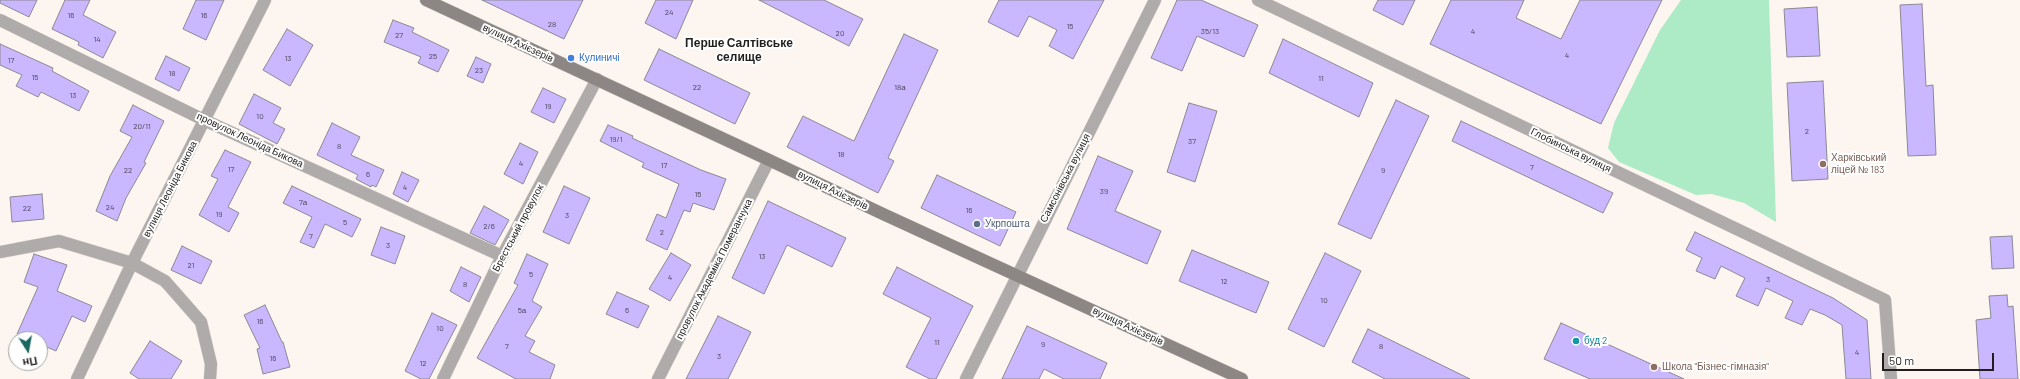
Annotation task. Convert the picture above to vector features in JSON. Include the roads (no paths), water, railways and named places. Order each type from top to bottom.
[{"type":"main road","name":"вулиця Ахієзерів","points":[[426,0],[883,214],[1242,379]]},
{"type":"street","name":"вулиця Леоніда Бикова","points":[[77,379],[132,263],[265,0]]},
{"type":"street","name":"Самсонівська вулиця","points":[[966,379],[1016,274],[1155,0]]},
{"type":"street","name":"Глобинська вулиця","points":[[1258,0],[1885,300],[1891,379]]},
{"type":"street","name":"провулок Леоніда Бикова","points":[[0,20],[204,120],[502,256]]},
{"type":"street","name":"Брестський провулок","points":[[443,379],[502,256],[597,79]]},
{"type":"street","name":"провулок Академіка Померанчука","points":[[658,379],[770,160]]},
{"type":"street","points":[[0,252],[59,241],[132,263],[165,281],[201,322],[211,364],[210,379]]},
{"type":"place","name":"Кулиничі","points":[[571,58]]},
{"type":"place","name":"Харківський ліцей № 183","points":[[1823,164]]},
{"type":"place","name":"Укрпошта","points":[[977,224]]},
{"type":"place","name":"буд 2","points":[[1576,341]]},
{"type":"place","name":"Школа \"Бізнес-гімназія\"","points":[[1654,367]]},
{"type":"district","name":"Перше Салтівське селище","points":[[739,50]]}]
